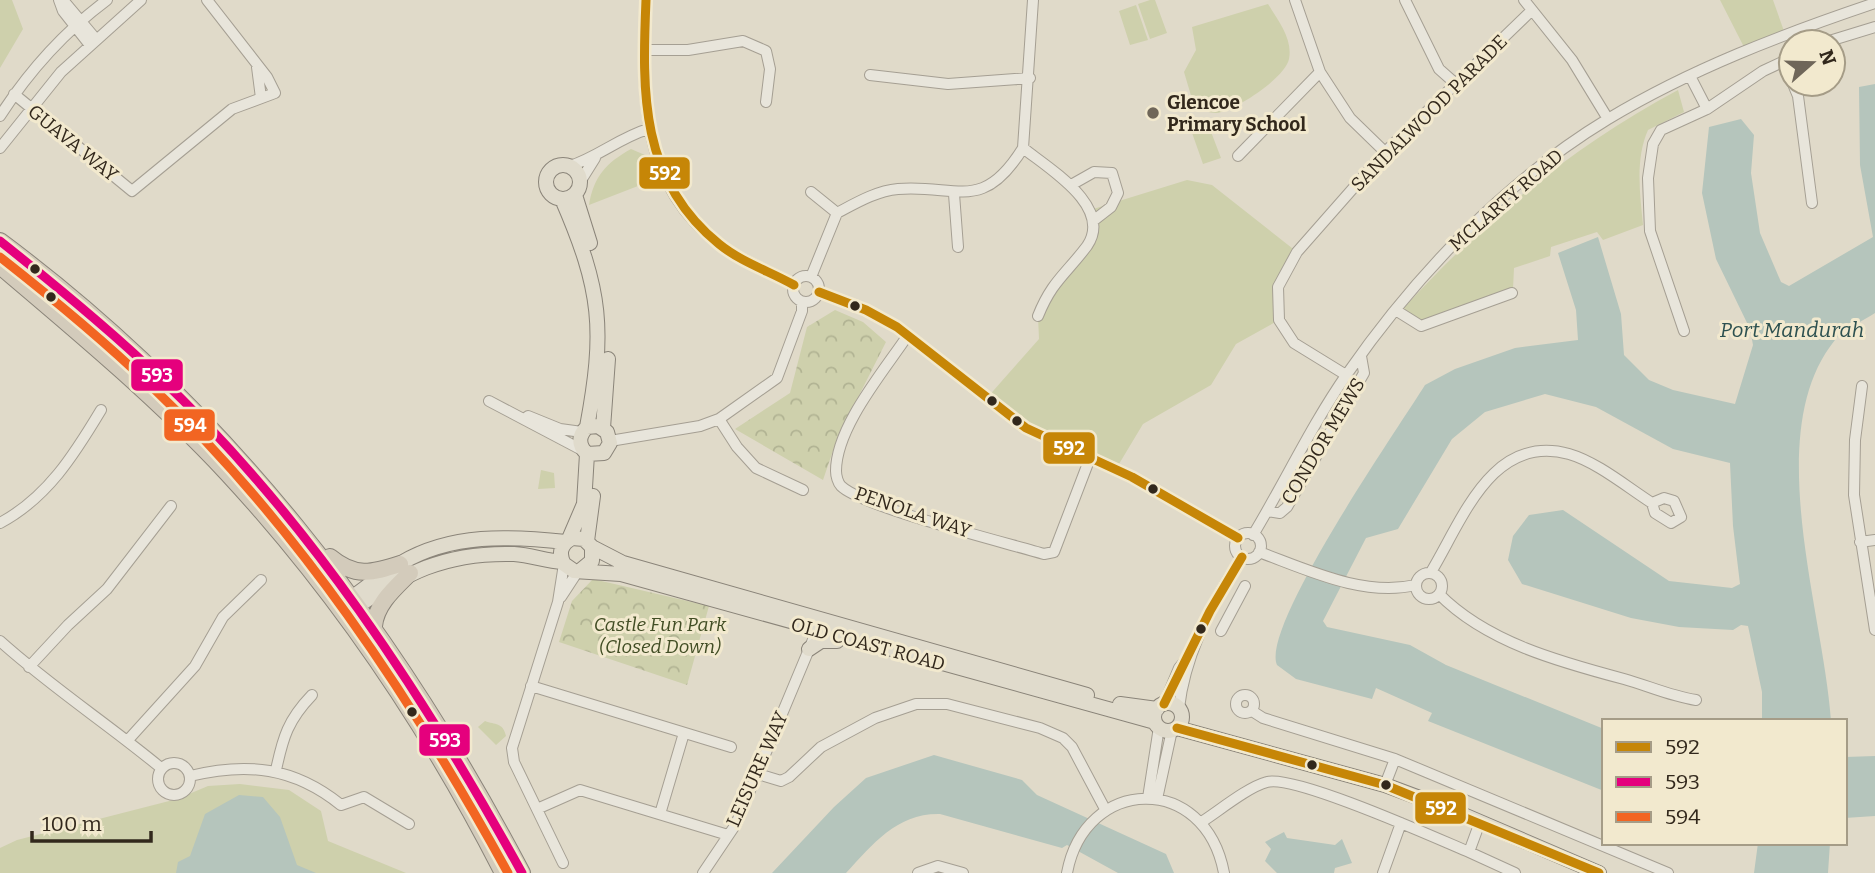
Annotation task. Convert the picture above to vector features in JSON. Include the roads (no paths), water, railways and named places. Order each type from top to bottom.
[{"type":"highway","points":[[0,241],[86,310],[148,367],[225,445],[310,540],[339,565],[359,574],[405,568]]},
{"type":"highway","points":[[0,266],[104,355],[191,436],[349,606],[374,626],[448,738],[523,873]]},
{"type":"highway","points":[[310,540],[426,733],[503,873]]},
{"type":"highway","points":[[374,626],[375,616],[405,568]]},
{"type":"main road","points":[[405,568],[474,555],[516,555],[563,563],[579,570],[592,561],[589,453],[580,437],[585,430],[598,369],[597,304],[579,237],[572,192],[576,172],[563,165],[551,170],[546,181],[550,194],[572,192]]},
{"type":"main road","points":[[572,192],[602,284],[607,310],[608,449],[589,453]]},
{"type":"main road","points":[[585,430],[607,434]]},
{"type":"main road","points":[[563,563],[561,549],[584,504],[589,453]]},
{"type":"main road","points":[[349,606],[440,546],[494,537],[567,540],[578,537],[590,544]]},
{"type":"main road","name":"OLD COAST ROAD","points":[[590,544],[624,563],[814,624],[862,643],[1168,718]]},
{"type":"main road","name":"OLD COAST ROAD","points":[[579,570],[621,574],[1168,718],[1240,743],[1385,785],[1480,821],[1599,873]]},
{"type":"main road","points":[[806,654],[821,641],[862,643]]},
{"type":"street","points":[[61,0],[63,11],[92,41]]},
{"type":"street","points":[[0,116],[14,94],[77,23],[107,0]]},
{"type":"street","points":[[0,148],[30,108],[92,41],[141,0]]},
{"type":"street","points":[[207,0],[257,64],[275,93],[261,99],[257,64]]},
{"type":"street","points":[[646,0],[644,50],[648,129],[669,185],[705,233],[744,261],[794,285]]},
{"type":"street","points":[[811,277],[836,213],[881,193],[898,189],[966,193],[992,183],[1011,166],[1023,148],[1034,0]]},
{"type":"street","points":[[1295,0],[1320,72],[1350,118],[1385,152]]},
{"type":"street","points":[[1405,0],[1438,69],[1457,85]]},
{"type":"street","points":[[1524,0],[1530,12],[1572,60],[1608,119]]},
{"type":"street","name":"MCLARTY ROAD","points":[[1253,534],[1346,375],[1441,256],[1496,205],[1564,148],[1608,119],[1745,49],[1875,3]]},
{"type":"street","name":"SANDALWOOD PARADE","points":[[1346,375],[1294,343],[1279,320],[1278,287],[1297,252],[1385,152],[1530,12]]},
{"type":"street","points":[[1847,36],[1875,27]]},
{"type":"street","points":[[644,50],[688,50],[743,41],[766,51],[770,69],[766,102]]},
{"type":"street","points":[[1684,331],[1650,231],[1648,178],[1653,144],[1661,130],[1707,109],[1777,64]]},
{"type":"street","points":[[1238,156],[1320,72]]},
{"type":"street","points":[[870,75],[948,84],[1030,78]]},
{"type":"street","points":[[1690,76],[1707,109]]},
{"type":"street","name":"GUAVA WAY","points":[[14,94],[132,191],[232,109],[261,99]]},
{"type":"street","points":[[1796,98],[1802,120],[1812,204]]},
{"type":"street","points":[[569,166],[597,156],[622,138],[648,129]]},
{"type":"street","points":[[1023,148],[1071,186],[1090,210],[1093,221],[1088,244],[1049,289],[1038,316]]},
{"type":"street","points":[[572,192],[597,156]]},
{"type":"street","points":[[1071,186],[1094,172],[1112,173],[1118,193],[1111,207],[1093,221]]},
{"type":"street","points":[[811,192],[836,213]]},
{"type":"street","points":[[954,194],[958,247]]},
{"type":"street","points":[[811,277],[818,284],[819,292],[813,301],[802,302],[795,296],[794,285],[799,278],[811,277]]},
{"type":"street","points":[[819,292],[866,310],[908,335],[1009,416],[1142,482],[1238,538],[1253,534],[1260,544],[1259,552],[1250,559],[1242,557],[1236,549],[1238,538]]},
{"type":"street","points":[[1397,311],[1420,326],[1512,293]]},
{"type":"street","points":[[607,434],[691,428],[719,419],[776,378],[800,319],[802,302]]},
{"type":"street","name":"PENOLA WAY","points":[[908,335],[863,402],[841,449],[835,472],[839,485],[853,494],[940,524],[1044,554],[1054,552],[1090,458]]},
{"type":"street","name":"CONDOR MEWS","points":[[1267,511],[1279,513],[1287,507],[1364,373],[1365,364],[1361,356]]},
{"type":"street","points":[[1862,386],[1855,440],[1854,495],[1875,629]]},
{"type":"street","points":[[585,430],[534,420],[491,398],[538,429],[560,436],[589,453]]},
{"type":"street","points":[[0,523],[42,493],[71,461],[101,410]]},
{"type":"street","points":[[719,419],[737,447],[756,468],[803,490]]},
{"type":"street","points":[[1439,594],[1432,598],[1422,597],[1416,585],[1419,577],[1432,572],[1492,472],[1527,452],[1550,451],[1571,455],[1652,503]]},
{"type":"street","points":[[29,667],[107,589],[171,506]]},
{"type":"street","points":[[1860,542],[1875,540]]},
{"type":"street","points":[[1259,552],[1345,582],[1377,588],[1416,585]]},
{"type":"street","points":[[1153,799],[1179,668],[1191,653],[1218,597],[1242,557]]},
{"type":"street","points":[[563,563],[558,602],[512,748],[514,762],[563,863]]},
{"type":"street","points":[[558,602],[579,570]]},
{"type":"street","points":[[1432,572],[1441,581],[1439,594]]},
{"type":"street","points":[[128,740],[195,666],[223,617],[261,580]]},
{"type":"street","points":[[1221,631],[1245,586]]},
{"type":"street","points":[[1439,594],[1457,612],[1491,633],[1592,672],[1626,680],[1667,696],[1696,700]]},
{"type":"street","points":[[1218,597],[1234,606]]},
{"type":"street","name":"LEISURE WAY","points":[[703,873],[728,835],[758,774],[806,654],[814,624]]},
{"type":"street","points":[[0,640],[76,705],[128,740],[161,768]]},
{"type":"street","points":[[531,686],[731,747]]},
{"type":"street","points":[[276,771],[293,714],[312,695]]},
{"type":"street","points":[[758,774],[781,781],[789,777],[821,747],[875,718],[916,704],[947,704],[1040,728],[1063,738],[1072,747],[1105,809]]},
{"type":"street","points":[[1252,711],[1263,718],[1395,759],[1668,873]]},
{"type":"street","points":[[660,814],[684,733]]},
{"type":"street","points":[[1385,785],[1395,759]]},
{"type":"street","points":[[176,762],[187,768],[190,776],[185,791],[170,794],[158,784],[161,768],[176,762]]},
{"type":"street","points":[[190,776],[232,768],[276,771],[316,785],[341,804],[364,797],[409,824]]},
{"type":"street","points":[[1203,821],[1269,781],[1352,803],[1515,873]]},
{"type":"street","points":[[537,809],[580,790],[728,835]]},
{"type":"street","points":[[1067,873],[1071,853],[1095,818],[1105,809],[1153,799],[1178,805],[1203,821],[1214,838],[1224,873]]},
{"type":"street","points":[[1469,852],[1480,821]]},
{"type":"street","points":[[1383,873],[1401,823]]},
{"type":"street","points":[[918,873],[938,866],[963,873]]},
{"type":"water","name":"Port Mandurah","points":[[1875,84],[1875,313],[1835,340],[1813,378],[1802,423],[1799,473],[1802,524],[1831,719],[1762,719],[1762,692],[1748,626],[1741,625],[1733,630],[1679,627],[1631,618],[1522,584],[1508,560],[1513,536],[1529,515],[1563,510],[1669,581],[1732,588],[1740,584],[1733,526],[1730,463],[1673,449],[1596,407],[1545,394],[1485,412],[1452,439],[1398,529],[1366,538],[1323,621],[1327,627],[1410,645],[1446,665],[1602,728],[1602,790],[1428,721],[1432,713],[1376,688],[1372,699],[1296,679],[1277,665],[1277,644],[1289,611],[1310,571],[1362,482],[1425,385],[1455,369],[1515,348],[1578,340],[1576,310],[1558,253],[1598,237],[1621,314],[1624,355],[1649,380],[1673,390],[1735,404],[1753,345],[1750,329],[1716,259],[1702,193],[1709,127],[1741,119],[1754,135],[1751,173],[1760,233],[1781,282],[1789,286],[1873,237],[1860,165],[1859,87]]},
{"type":"water","points":[[934,755],[1022,780],[1037,795],[1166,854],[1174,873],[1118,873],[1067,845],[1062,848],[940,814],[925,815],[898,825],[876,841],[846,873],[772,873],[834,807],[866,778]]},
{"type":"water","points":[[1875,756],[1875,816],[1847,818],[1847,757]]},
{"type":"water","points":[[239,795],[263,797],[280,817],[297,865],[316,873],[176,873],[178,862],[190,856],[205,814]]},
{"type":"water","points":[[1284,832],[1287,838],[1335,845],[1342,839],[1352,863],[1335,868],[1334,873],[1277,873],[1265,861],[1271,849],[1265,842]]},
{"type":"water","points":[[1758,845],[1830,845],[1828,873],[1754,873]]},
{"type":"place","name":"Glencoe Primary School","points":[[1153,113]]},
{"type":"park label","name":"Castle Fun Park (Closed Down)","points":[[660,635]]}]
